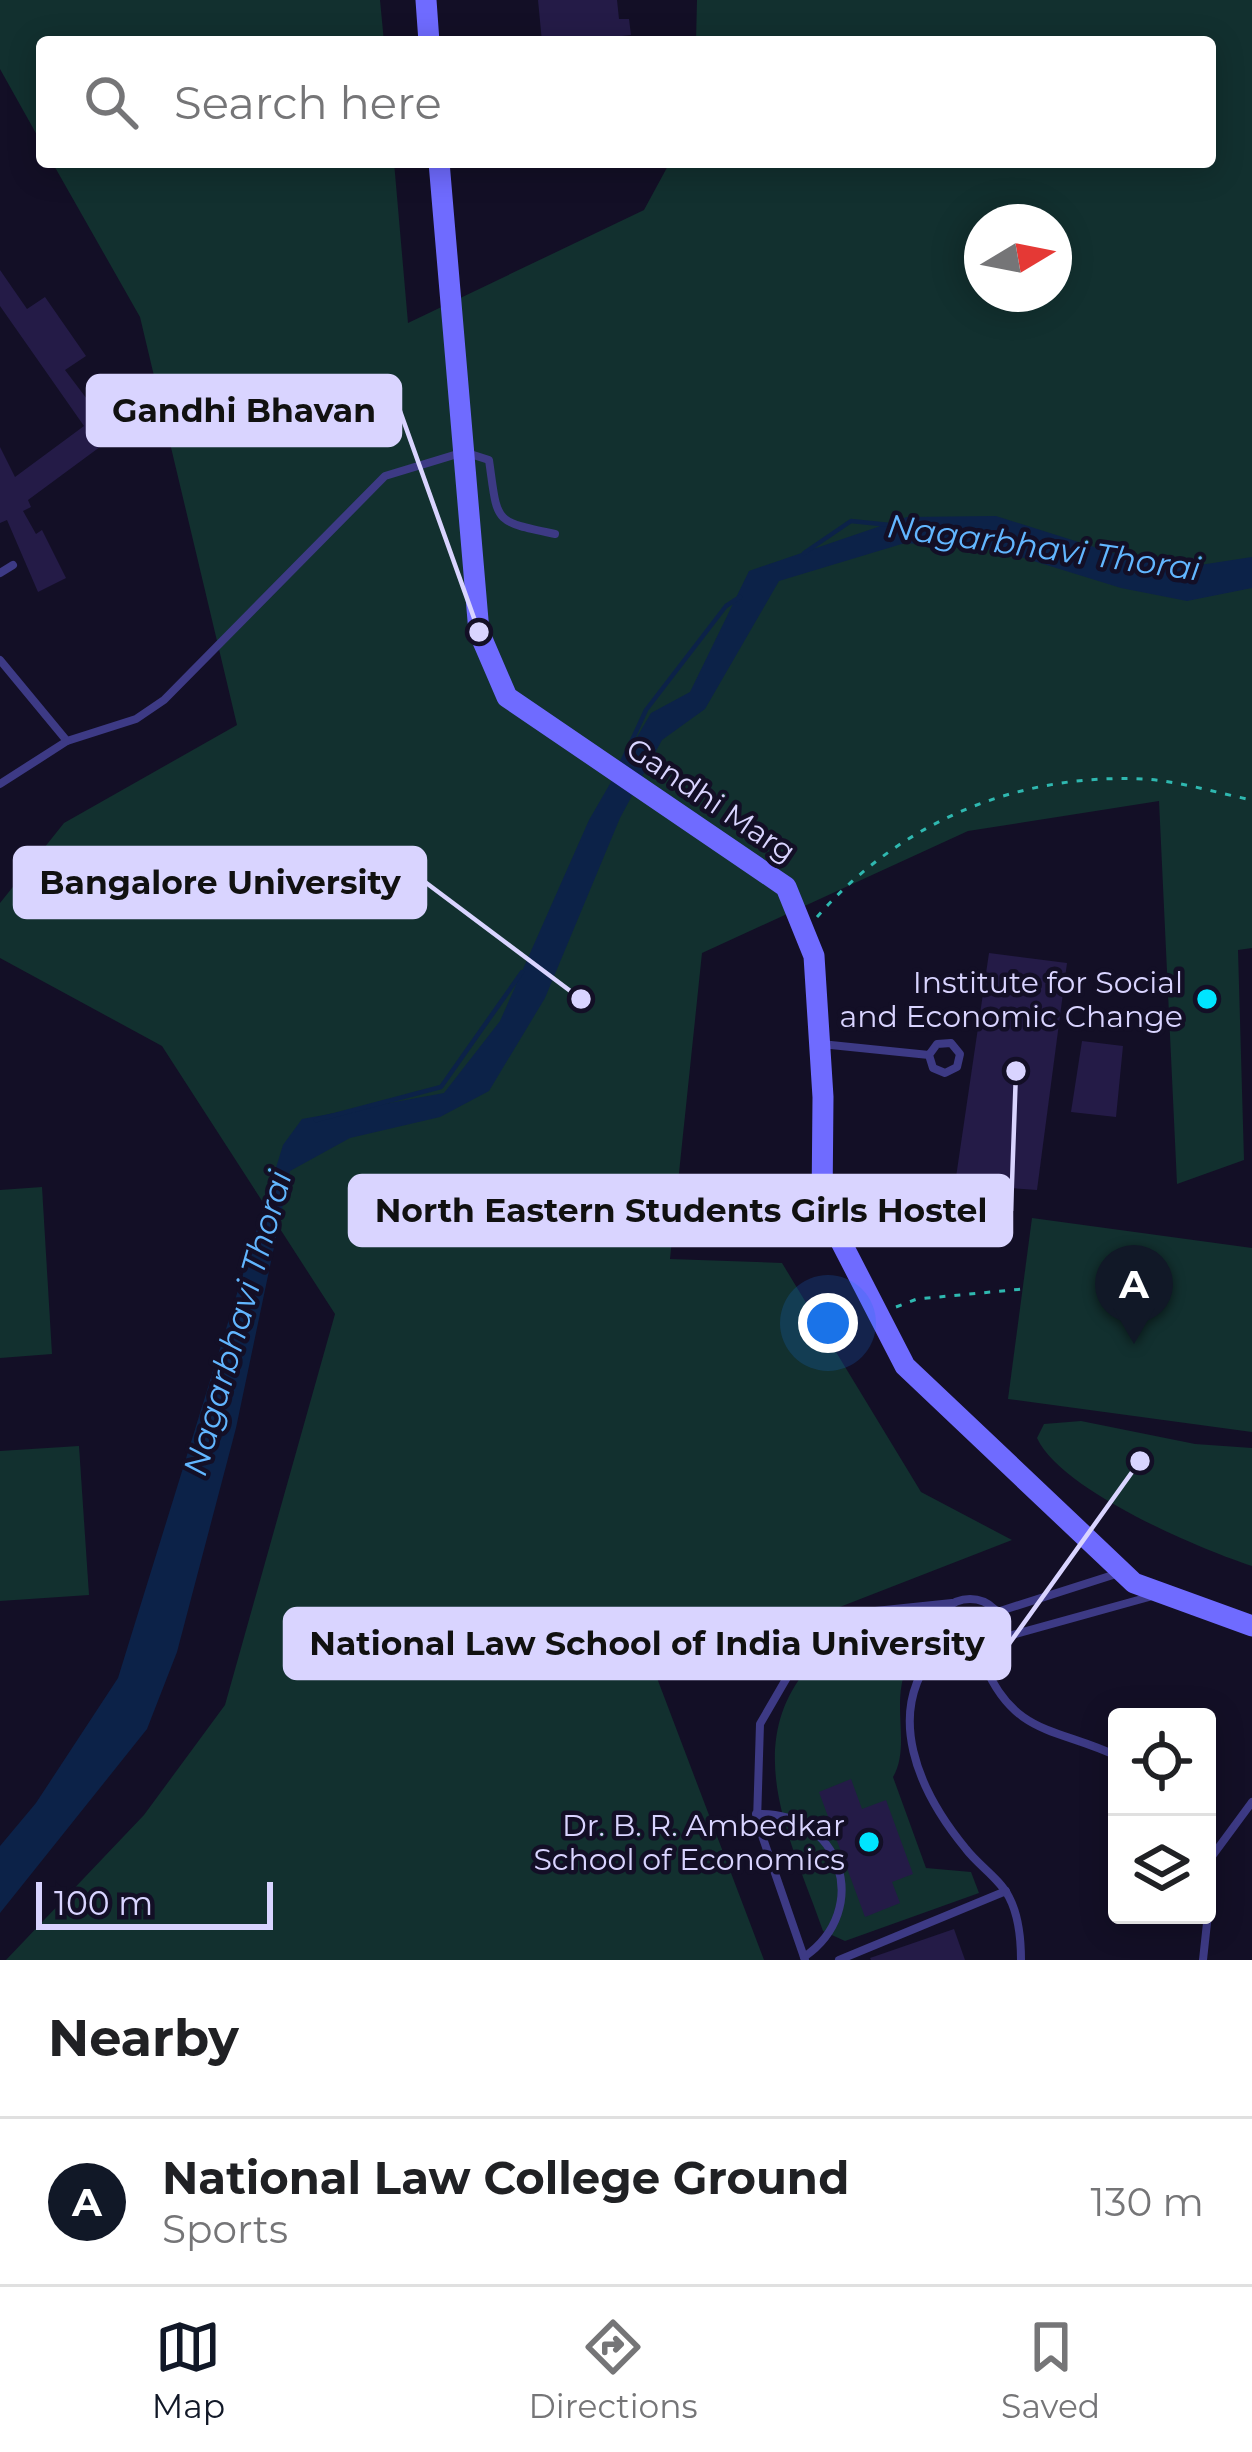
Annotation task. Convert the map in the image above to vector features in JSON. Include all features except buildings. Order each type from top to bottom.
[{"type":"main road","points":[[426,0],[429,36]]},
{"type":"main road","name":"Gandhi Marg","points":[[440,168],[479,632],[507,697],[786,887],[814,956],[822,1205],[904,1366],[1124,1572],[1162,1593],[1252,1626]]},
{"type":"lane","points":[[0,784],[67,741],[136,719],[164,700],[386,476],[464,452],[489,460],[499,516],[507,524],[555,534]]},
{"type":"lane","points":[[0,574],[13,566]]},
{"type":"lane","points":[[0,661],[67,741]]},
{"type":"lane","points":[[951,1043],[960,1054],[957,1067],[945,1073],[933,1068],[929,1054],[937,1044],[951,1043]]},
{"type":"lane","points":[[820,1044],[929,1054]]},
{"type":"lane","points":[[998,1612],[1124,1572]]},
{"type":"lane","points":[[1005,1637],[1162,1593]]},
{"type":"lane","points":[[756,1814],[806,1824],[825,1840],[838,1862],[844,1889],[839,1916],[825,1940],[804,1959],[756,1814],[760,1724],[796,1662],[856,1613],[979,1600],[998,1612],[1005,1637],[996,1659],[985,1666],[963,1669],[938,1649]]},
{"type":"lane","points":[[952,1604],[936,1626],[938,1649],[913,1690],[911,1746],[950,1828],[1006,1891],[1019,1929],[1021,1960]]},
{"type":"lane","points":[[985,1666],[1006,1703],[1029,1724],[1108,1753]]},
{"type":"lane","points":[[1216,1846],[1252,1802]]},
{"type":"lane","points":[[839,1960],[1006,1891]]},
{"type":"lane","points":[[1203,1960],[1205,1924]]},
{"type":"path","points":[[804,932],[853,876],[920,829],[1020,787],[1145,779],[1252,800]]},
{"type":"path","points":[[878,1314],[916,1299],[1023,1289]]},
{"type":"green space","points":[[0,0],[380,0],[383,36],[36,36],[36,133],[0,69]]},
{"type":"green space","points":[[697,0],[1252,0],[1252,948],[1238,950],[1244,1160],[1177,1184],[1159,801],[968,831],[702,953],[670,1259],[782,1263],[921,1492],[1012,1540],[657,1678],[764,1960],[6,1960],[144,1815],[225,1705],[335,1314],[162,1046],[0,958],[0,903],[64,823],[237,725],[140,317],[55,168],[395,168],[408,323],[644,210],[667,168],[1216,168],[1216,36],[696,36]]},
{"type":"green space","points":[[42,1187],[52,1354],[0,1358],[0,1190]]},
{"type":"green space","points":[[1032,1218],[1252,1248],[1252,1432],[1008,1399]]},
{"type":"green space","points":[[1081,1421],[1195,1444],[1252,1448],[1252,1566],[1133,1515],[1073,1477],[1037,1438],[1044,1424]]},
{"type":"green space","points":[[79,1446],[89,1595],[0,1601],[0,1451]]},
{"type":"green space","points":[[875,1625],[904,1675],[900,1753],[893,1777],[926,1868],[971,1872],[979,1893],[845,1941],[823,1931],[788,1832],[775,1765],[777,1732],[787,1700],[814,1661],[846,1636]]},
{"type":"water","name":"Nagarbhavi Thorai","points":[[996,516],[1167,570],[1252,557],[1252,588],[1187,601],[1121,588],[998,550],[905,543],[779,581],[705,709],[662,740],[620,818],[545,998],[489,1091],[440,1117],[350,1138],[290,1171],[236,1428],[177,1652],[147,1729],[0,1913],[0,1846],[36,1803],[118,1678],[283,1145],[302,1119],[444,1093],[500,1021],[589,820],[651,713],[690,692],[749,571],[907,517]]},
{"type":"waterway","name":"Nagarbhavi Thorai","points":[[804,553],[851,521],[890,525]]},
{"type":"waterway","name":"Nagarbhavi Thorai","points":[[1139,562],[1181,568]]},
{"type":"waterway","name":"Nagarbhavi Thorai","points":[[622,762],[646,710],[726,606],[740,597]]},
{"type":"waterway","name":"Nagarbhavi Thorai","points":[[316,1120],[441,1087],[522,972]]},
{"type":"place","name":"Gandhi Bhavan","points":[[479,632]]},
{"type":"place","name":"Bangalore University","points":[[581,999]]},
{"type":"place","name":"Institute for Social and Economic Change","points":[[1207,999]]},
{"type":"place","name":"North Eastern Students Girls Hostel","points":[[1016,1071]]},
{"type":"place","name":"National Law College Ground","points":[[1134,1344]]},
{"type":"place","name":"National Law School of India University","points":[[1140,1461]]},
{"type":"place","name":"Dr. B. R. Ambedkar School of Economics","points":[[869,1842]]}]
